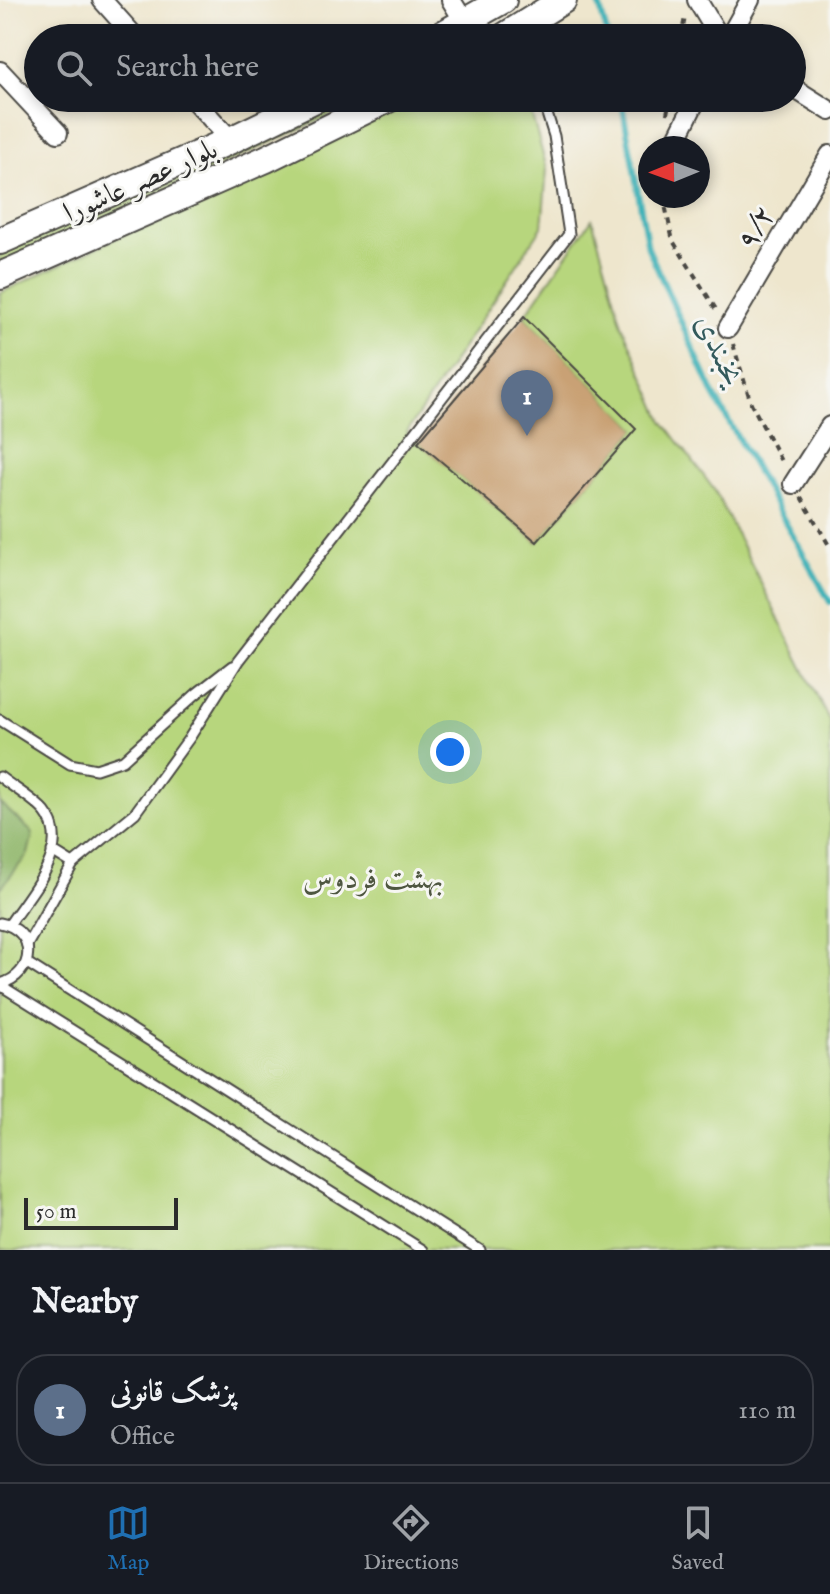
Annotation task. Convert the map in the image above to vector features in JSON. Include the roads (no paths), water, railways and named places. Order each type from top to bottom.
[{"type":"main road","points":[[477,24],[503,0]]},
{"type":"main road","points":[[528,24],[563,0]]},
{"type":"main road","name":"بلوار عصر عاشورا","points":[[0,241],[288,112]]},
{"type":"main road","name":"بلوار عصر عاشورا","points":[[0,276],[266,159],[362,112]]},
{"type":"street","points":[[451,0],[465,24]]},
{"type":"street","points":[[697,0],[712,24]]},
{"type":"street","points":[[737,24],[750,0]]},
{"type":"street","points":[[107,6],[123,24]]},
{"type":"street","points":[[0,71],[24,97]]},
{"type":"street","points":[[806,96],[830,111]]},
{"type":"street","points":[[38,112],[58,133]]},
{"type":"street","points":[[205,112],[231,140]]},
{"type":"street","points":[[678,136],[690,112]]},
{"type":"street","name":"۹/۲","points":[[728,328],[830,155]]},
{"type":"street","points":[[793,484],[830,426]]},
{"type":"lane","points":[[0,984],[12,981],[21,974],[27,963],[27,945],[73,864],[135,813],[190,737],[238,661],[569,234],[554,136],[546,112]]},
{"type":"lane","points":[[0,720],[70,764],[96,769],[123,760],[238,661]]},
{"type":"lane","points":[[0,777],[45,812],[55,834],[51,861],[4,924],[20,933],[27,945]]},
{"type":"lane","points":[[52,851],[73,864]]},
{"type":"lane","points":[[27,963],[480,1250]]},
{"type":"lane","points":[[0,984],[423,1250]]},
{"type":"waterway","name":"یخبندی","points":[[598,0],[604,24]]},
{"type":"waterway","name":"یخبندی","points":[[624,112],[648,248],[714,395],[830,602]]},
{"type":"place","name":"پزشک قانونی","points":[[527,436]]},
{"type":"park label","name":"بهشت فردوس","points":[[373,878]]}]
